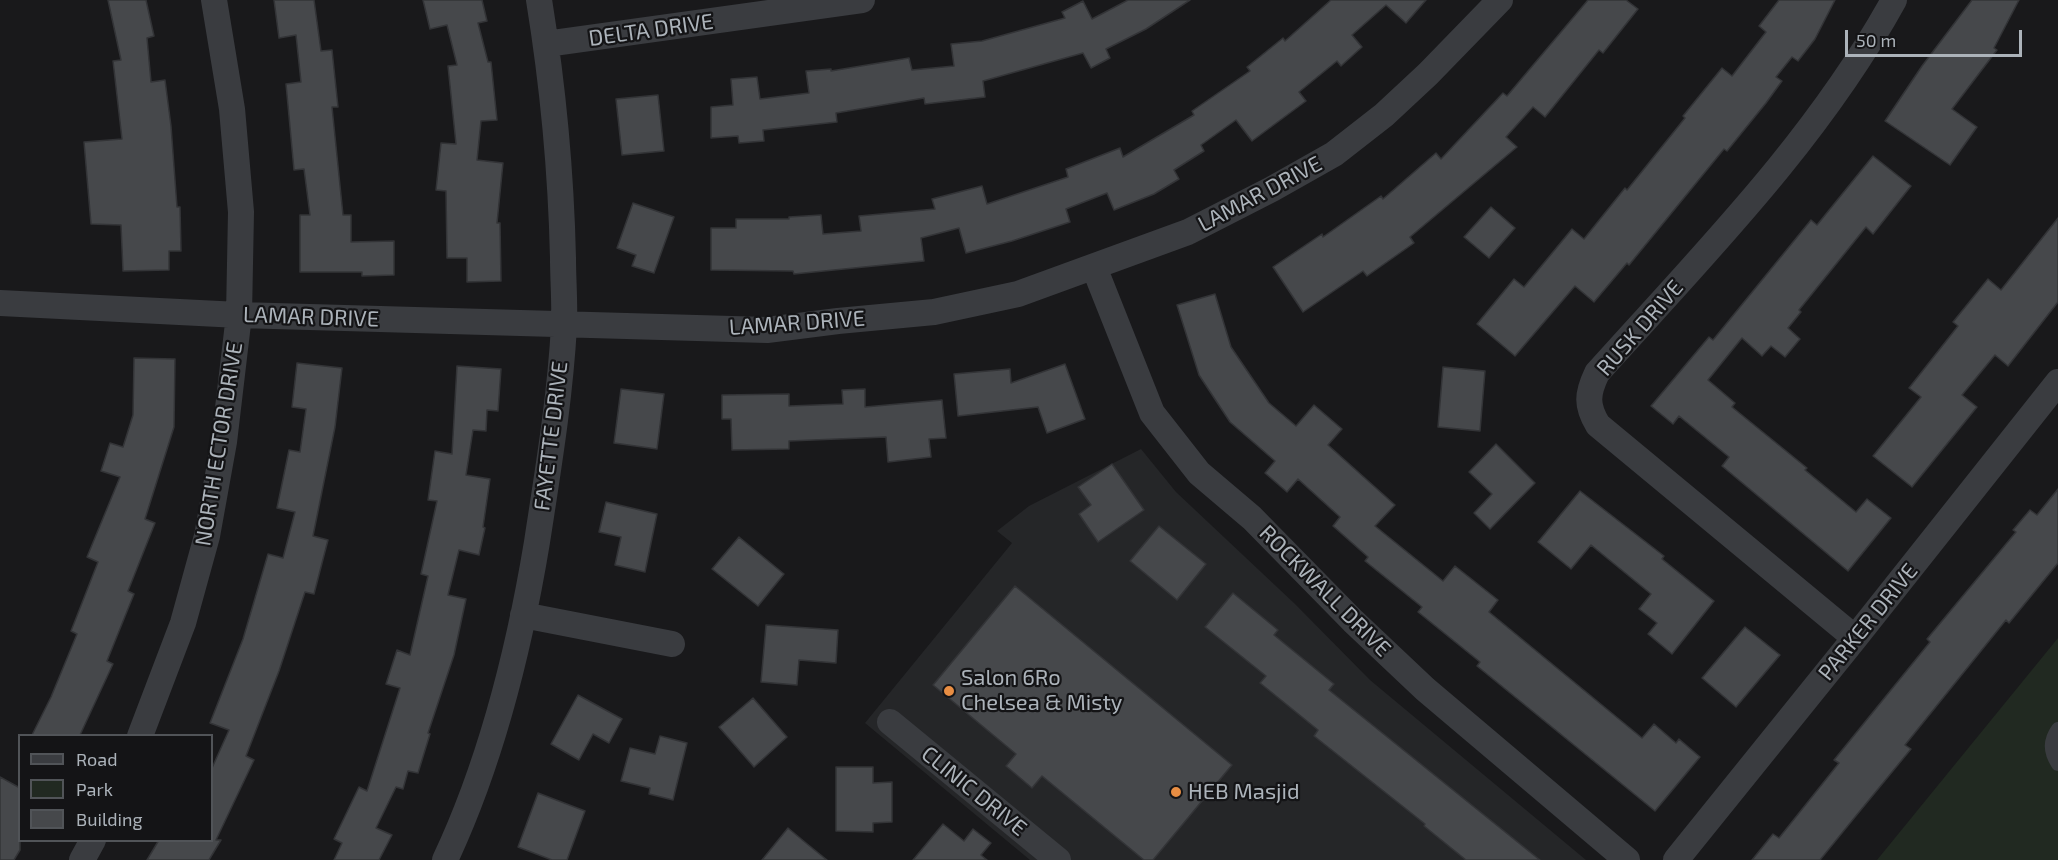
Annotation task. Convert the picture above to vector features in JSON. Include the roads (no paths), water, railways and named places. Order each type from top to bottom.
[{"type":"street","name":"NORTH ECTOR DRIVE","points":[[140,734],[183,623],[207,536],[224,442],[239,315],[241,212],[232,110],[214,0]]},
{"type":"street","name":"FAYETTE DRIVE","points":[[445,860],[465,818],[501,706],[523,615],[555,422],[564,324],[562,227],[558,141],[539,0]]},
{"type":"street","name":"DELTA DRIVE","points":[[546,44],[862,0]]},
{"type":"street","name":"LAMAR DRIVE","points":[[0,303],[239,315],[767,330],[934,312],[1018,294],[1094,267],[1188,232],[1272,189],[1334,154],[1384,115],[1428,75],[1500,0]]},
{"type":"street","name":"RUSK DRIVE","points":[[1856,639],[1598,425],[1590,412],[1589,390],[1597,373],[1732,225],[1831,99],[1894,0]]},
{"type":"street","name":"ROCKWALL DRIVE","points":[[1094,267],[1152,413],[1199,473],[1251,518],[1353,621],[1425,689],[1627,860]]},
{"type":"street","name":"PARKER DRIVE","points":[[1676,860],[1856,639],[2058,382]]},
{"type":"street","points":[[523,615],[672,644]]},
{"type":"street","name":"CLINIC DRIVE","points":[[890,722],[1058,860]]},
{"type":"street","points":[[82,860],[92,842]]},
{"type":"lane","points":[[2058,729],[2053,736],[2051,749],[2058,764]]},
{"type":"place","name":"Salon 6Ro Chelsea & Misty","points":[[949,691]]},
{"type":"place","name":"HEB Masjid","points":[[1176,792]]}]
